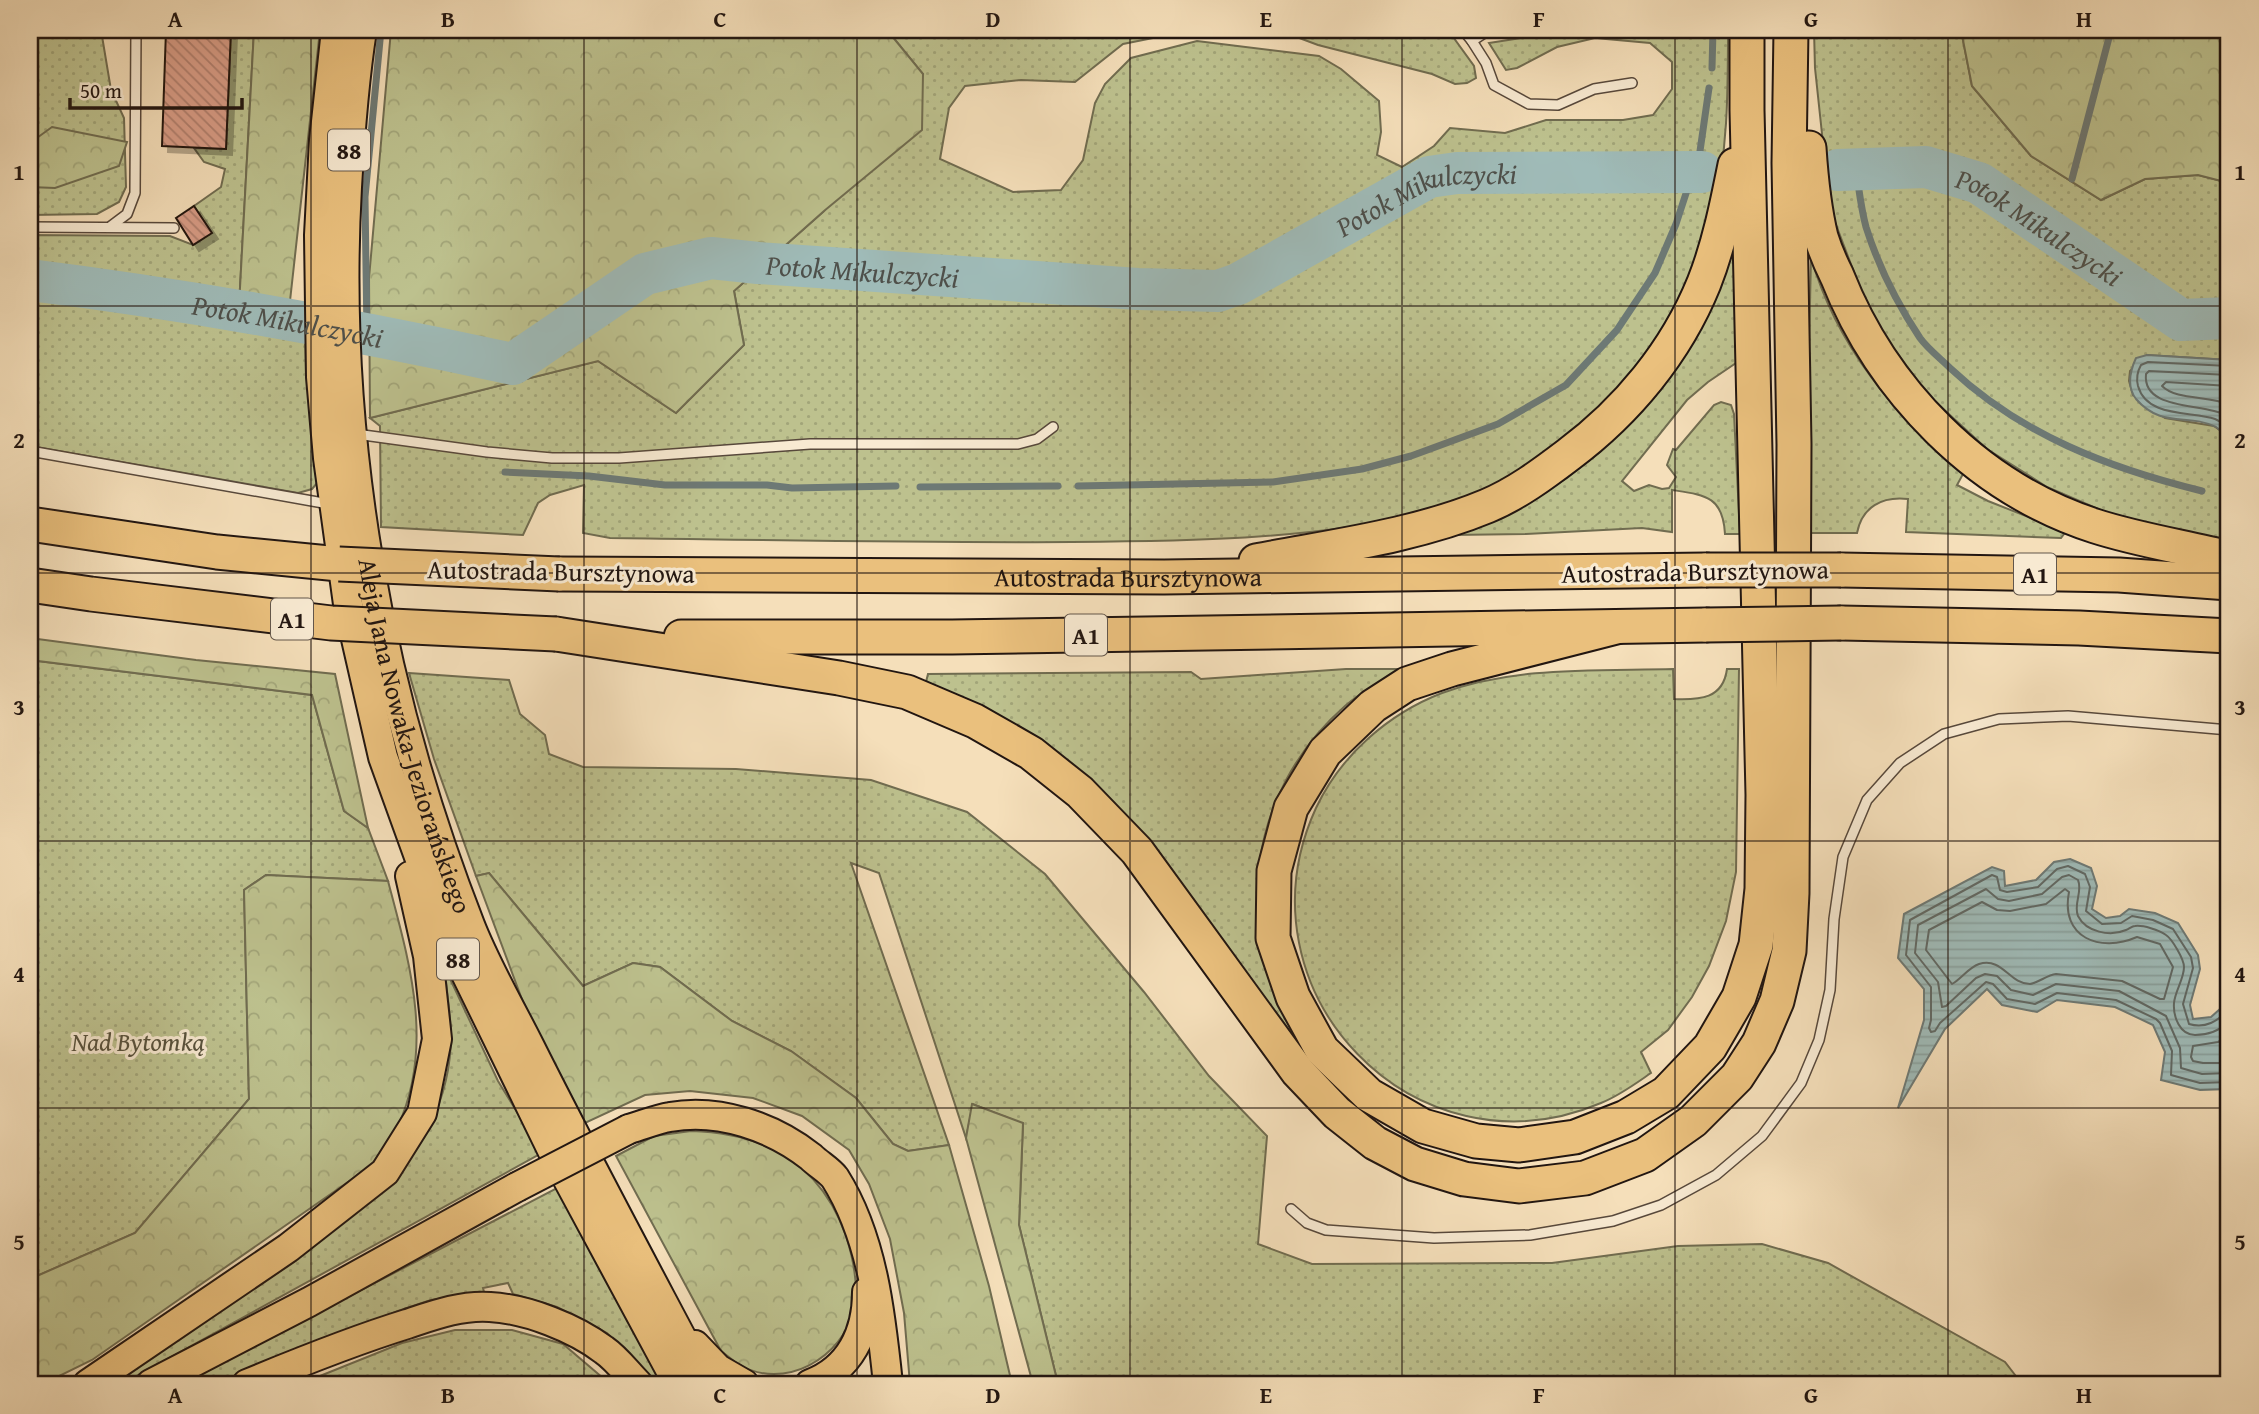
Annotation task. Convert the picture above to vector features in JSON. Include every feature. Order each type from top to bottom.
[{"type":"highway","points":[[1616,627],[1407,684],[1373,706],[1325,752],[1292,808],[1274,872],[1273,938],[1293,997],[1322,1050],[1369,1095],[1423,1126],[1475,1141],[1519,1145],[1575,1137],[1626,1117],[1666,1093],[1710,1047],[1739,997],[1756,945],[1762,889],[1763,795],[1746,110],[1747,30]]},
{"type":"highway","points":[[556,634],[839,678],[906,692],[975,720],[1031,753],[1080,792],[1137,851],[1298,1072],[1337,1113],[1365,1135],[1415,1164],[1464,1179],[1519,1186],[1585,1178],[1645,1155],[1693,1121],[1737,1077],[1759,1043],[1777,1001],[1789,951],[1792,893],[1794,457],[1791,30]]},
{"type":"highway","points":[[1800,30],[1811,182],[1822,239],[1846,300],[1879,360],[1921,412],[1961,450],[2003,483],[2049,507],[2095,526],[2229,558]]},
{"type":"highway","points":[[1164,578],[1425,528],[1489,505],[1543,475],[1597,434],[1642,387],[1678,335],[1703,284],[1723,225],[1746,110]]},
{"type":"highway","name":"Autostrada Bursztynowa","points":[[30,524],[217,552],[326,563],[559,575],[1164,578],[1841,570],[2119,575],[2229,583]]},
{"type":"highway","name":"Autostrada Bursztynowa","points":[[30,585],[331,623],[556,634],[720,638],[952,637],[1841,623],[2079,628],[2229,636]]},
{"type":"main road","name":"Aleja Jana Nowaka-Jeziorańskiego","points":[[336,30],[324,140],[332,269],[334,504],[348,604],[383,757],[448,937],[542,1130],[678,1384]]},
{"type":"main road","name":"Aleja Jana Nowaka-Jeziorańskiego","points":[[332,269],[362,30]]},
{"type":"main road","name":"Aleja Jana Nowaka-Jeziorańskiego","points":[[334,380],[351,434],[374,598],[408,743],[471,927],[560,1106],[706,1384]]},
{"type":"main road","points":[[88,1384],[288,1248],[385,1172],[422,1113],[437,1040],[428,956],[383,757]]},
{"type":"main road","points":[[151,1384],[629,1129],[671,1117],[710,1115],[752,1125],[794,1144],[833,1176],[852,1212],[867,1254],[883,1327],[888,1384]]},
{"type":"main road","points":[[810,1384],[820,1381],[841,1366],[857,1345],[867,1313],[867,1254]]},
{"type":"main road","points":[[247,1384],[347,1342],[450,1310],[489,1307],[551,1321],[604,1350],[638,1384]]},
{"type":"main road","points":[[674,1322],[718,1369],[744,1384]]},
{"type":"lane","points":[[111,226],[127,214],[135,193],[136,30]]},
{"type":"lane","points":[[1464,30],[1486,63],[1494,85],[1529,104],[1558,105],[1594,89],[1632,83]]},
{"type":"lane","points":[[1472,41],[1489,30]]},
{"type":"lane","points":[[30,227],[174,228]]},
{"type":"lane","points":[[351,434],[552,458],[619,458],[810,444],[1018,444],[1037,439],[1053,427]]},
{"type":"lane","points":[[30,452],[334,504]]},
{"type":"lane","points":[[1291,1209],[1307,1223],[1326,1230],[1434,1238],[1530,1235],[1613,1221],[1661,1205],[1716,1175],[1762,1136],[1801,1083],[1819,1040],[1830,990],[1834,919],[1843,858],[1867,800],[1900,763],[1944,734],[1999,719],[2068,716],[2229,730]]},
{"type":"green space","points":[[30,30],[101,30],[111,90],[124,118],[126,187],[119,202],[97,214],[30,215]]},
{"type":"green space","points":[[231,30],[254,30],[239,306],[136,285],[30,272],[30,235],[170,236],[193,245],[211,233],[194,206],[221,187],[225,169],[204,162],[194,148],[226,149]]},
{"type":"green space","points":[[254,30],[320,30],[289,310],[239,306]]},
{"type":"green space","points":[[391,30],[887,30],[923,74],[922,130],[824,211],[734,291],[744,345],[676,413],[598,361],[370,418],[369,278]]},
{"type":"green space","points":[[887,30],[1193,30],[1123,44],[1075,82],[1021,80],[965,86],[949,108],[940,159],[1013,192],[1061,190],[1083,160],[1095,103],[1105,84],[1131,58],[1197,41],[1319,56],[1341,69],[1379,101],[1381,132],[1377,155],[1402,167],[1434,146],[1450,128],[1505,133],[1546,120],[1623,120],[1653,115],[1672,89],[1672,62],[1650,43],[1595,38],[1557,47],[1517,68],[1506,70],[1489,43],[1521,38],[1537,30],[1728,30],[1726,123],[1717,193],[1698,257],[1681,296],[1634,369],[1605,402],[1574,432],[1504,483],[1486,492],[1416,515],[1331,530],[1245,538],[1158,541],[956,542],[610,538],[583,533],[584,485],[550,495],[538,503],[523,535],[381,527],[380,426],[370,418],[598,361],[676,413],[744,345],[734,291],[824,211],[923,74]]},
{"type":"green space","points":[[1278,30],[1448,30],[1474,66],[1476,78],[1467,83],[1455,84],[1432,74],[1318,45]]},
{"type":"green space","points":[[1814,30],[1961,30],[1972,86],[2031,156],[2101,200],[2145,179],[2198,175],[2229,183],[2229,360],[2147,355],[2130,371],[2129,381],[2133,395],[2165,418],[2214,426],[2229,437],[2229,540],[2189,534],[2110,514],[2047,487],[1987,449],[1927,394],[1871,317],[1830,209],[1815,68]]},
{"type":"green space","points":[[1961,30],[2229,30],[2229,183],[2198,175],[2145,179],[2101,200],[2031,156],[1972,86]]},
{"type":"green space","points":[[52,127],[127,142],[119,166],[55,188],[30,187],[30,143]]},
{"type":"green space","points":[[1735,244],[1736,363],[1687,400],[1622,481],[1634,491],[1649,485],[1669,488],[1676,477],[1667,465],[1673,449],[1676,450],[1714,405],[1721,402],[1731,405],[1734,414],[1740,534],[1725,534],[1721,512],[1710,500],[1672,490],[1672,532],[1642,528],[1451,535],[1539,495],[1567,478],[1600,452],[1632,421],[1717,290]]},
{"type":"green space","points":[[1811,257],[1822,289],[1852,349],[1871,377],[1914,428],[1963,474],[1957,485],[1988,501],[2061,530],[2064,534],[2061,538],[1906,532],[1908,499],[1890,499],[1875,505],[1863,516],[1857,533],[1805,533]]},
{"type":"green space","points":[[30,283],[103,292],[305,331],[306,374],[313,375],[318,482],[312,489],[298,493],[30,446]]},
{"type":"green space","points":[[30,638],[196,660],[335,674],[368,828],[344,811],[312,695],[30,660]]},
{"type":"green space","name":"Nad Bytomką","points":[[30,660],[312,695],[344,811],[368,828],[388,881],[266,875],[244,890],[249,1099],[135,1233],[30,1279]]},
{"type":"green space","points":[[1346,669],[1404,669],[1345,706],[1312,741],[1286,780],[1269,822],[1259,865],[1258,910],[1264,955],[1278,999],[1300,1042],[1296,1045],[1158,852],[1106,795],[1064,759],[968,701],[926,682],[928,674],[1191,672],[1201,679]]},
{"type":"green space","points":[[1673,669],[1674,699],[1684,699],[1709,696],[1721,686],[1727,669],[1739,669],[1736,872],[1726,921],[1709,966],[1692,997],[1668,1030],[1641,1052],[1651,1073],[1601,1103],[1532,1121],[1466,1116],[1407,1093],[1357,1054],[1320,1003],[1299,942],[1296,876],[1316,808],[1326,789],[1368,738],[1403,712],[1442,693],[1470,684],[1527,674]]},
{"type":"green space","points":[[409,673],[509,680],[520,714],[545,735],[549,754],[583,767],[736,769],[871,780],[967,812],[1045,874],[1144,992],[1209,1076],[1267,1136],[1258,1244],[1312,1264],[1552,1263],[1678,1246],[1762,1244],[1828,1263],[2005,1362],[2022,1384],[1058,1384],[1019,1225],[1023,1124],[973,1104],[966,1138],[879,873],[851,863],[949,1145],[908,1151],[893,1144],[856,1098],[791,1051],[732,1021],[660,967],[633,963],[583,986],[489,873],[476,876],[434,759]]},
{"type":"green space","points":[[489,873],[583,986],[633,963],[660,967],[732,1021],[791,1051],[856,1098],[893,1144],[908,1151],[949,1145],[989,1286],[1012,1384],[910,1384],[904,1313],[890,1239],[869,1184],[849,1150],[802,1116],[753,1098],[690,1091],[645,1095],[585,1123],[523,1002],[476,876]]},
{"type":"green space","points":[[266,875],[388,881],[410,972],[417,1034],[409,1095],[398,1126],[371,1166],[92,1360],[43,1384],[30,1384],[30,1279],[135,1233],[249,1099],[244,890]]},
{"type":"green space","points":[[445,968],[498,1081],[542,1153],[122,1384],[108,1384],[371,1201],[404,1166],[430,1125],[446,1081],[451,1032]]},
{"type":"green space","points":[[972,1104],[1023,1123],[1019,1225],[1058,1384],[1033,1384],[966,1138]]},
{"type":"green space","points":[[691,1131],[743,1138],[787,1157],[822,1190],[835,1211],[846,1236],[853,1263],[856,1282],[854,1309],[848,1327],[838,1342],[825,1355],[809,1365],[792,1372],[756,1372],[738,1364],[721,1351],[616,1156],[654,1136]]},
{"type":"green space","points":[[557,1188],[665,1384],[657,1384],[607,1333],[557,1307],[513,1294],[508,1283],[483,1288],[484,1292],[431,1300],[398,1311],[220,1384],[181,1384]]},
{"type":"green space","points":[[455,1330],[512,1330],[563,1344],[610,1384],[300,1384],[402,1343]]},
{"type":"water","points":[[2147,355],[2229,360],[2229,437],[2206,423],[2156,414],[2136,399],[2130,384],[2131,373],[2136,358]]},
{"type":"water","points":[[2070,859],[2091,868],[2097,886],[2092,909],[2106,918],[2120,916],[2129,909],[2155,913],[2178,923],[2198,955],[2200,969],[2190,1005],[2193,1019],[2211,1017],[2229,1001],[2229,1089],[2200,1090],[2161,1080],[2165,1052],[2153,1025],[2115,1007],[2057,1000],[2037,1012],[2002,1005],[1987,989],[1945,1029],[1898,1108],[1924,1020],[1924,989],[1898,958],[1904,914],[1992,867],[2004,871],[2005,886],[2036,880],[2054,862]]},
{"type":"building","points":[[166,30],[231,30],[226,149],[162,146]]},
{"type":"building","points":[[194,206],[212,233],[193,245],[176,218]]},
{"type":"waterway","points":[[367,335],[365,197],[381,30]]},
{"type":"waterway","points":[[1712,68],[1713,30]]},
{"type":"waterway","points":[[2072,179],[2111,30]]},
{"type":"waterway","points":[[1697,172],[1709,88]]},
{"type":"waterway","name":"Potok Mikulczycki","points":[[1838,170],[1926,167],[1979,183],[2181,320],[2229,318]]},
{"type":"waterway","points":[[1856,170],[1866,227],[1883,270],[1912,325],[1935,354],[1977,392],[2036,430],[2100,460],[2202,491]]},
{"type":"waterway","points":[[1078,486],[1273,482],[1362,469],[1411,456],[1498,424],[1566,385],[1617,330],[1655,273],[1676,224],[1693,172]]},
{"type":"waterway","name":"Potok Mikulczycki","points":[[30,280],[273,317],[513,364],[645,274],[711,258],[1138,289],[1218,291],[1238,284],[1429,177],[1457,173],[1702,172]]},
{"type":"waterway","points":[[505,472],[589,476],[665,485],[767,485],[792,488],[896,486]]},
{"type":"waterway","points":[[920,487],[1058,486]]}]
